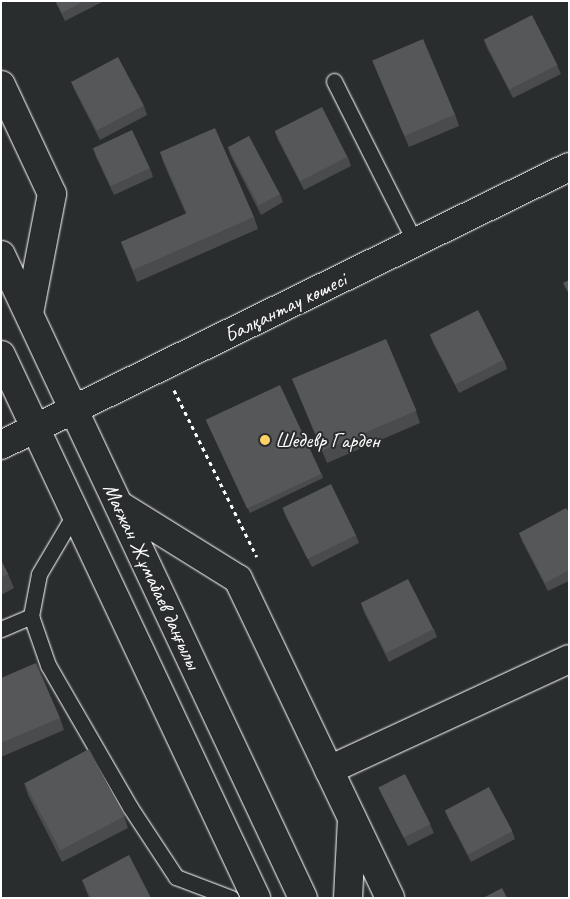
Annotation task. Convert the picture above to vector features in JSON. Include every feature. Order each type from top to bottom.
[{"type":"street","points":[[1,85],[52,194],[29,313]]},
{"type":"street","name":"Балқантау көшесі","points":[[1,445],[74,411],[569,167]]},
{"type":"street","name":"Мағжан Жұмабаев даңғылы","points":[[1,255],[303,898]]},
{"type":"street","name":"Мағжан Жұмабаев даңғылы","points":[[1,355],[256,898]]},
{"type":"street","points":[[119,505],[238,579],[390,898]]},
{"type":"street","points":[[329,770],[569,659]]},
{"type":"street","points":[[348,898],[352,819]]},
{"type":"lane","points":[[334,81],[415,242]]},
{"type":"lane","points":[[76,513],[39,574],[31,616],[53,673],[176,877],[231,898]]},
{"type":"lane","points":[[1,630],[31,616]]},
{"type":"building","points":[[56,1],[84,1],[62,13]]},
{"type":"building","points":[[532,15],[557,65],[509,89],[484,40]]},
{"type":"building","points":[[423,39],[455,114],[404,136],[372,60]]},
{"type":"building","points":[[118,57],[144,106],[97,130],[71,82]]},
{"type":"building","points":[[322,107],[347,157],[300,181],[275,131]]},
{"type":"building","points":[[215,128],[254,217],[133,270],[121,242],[187,213],[160,152]]},
{"type":"building","points":[[132,130],[150,168],[111,186],[93,148]]},
{"type":"building","points":[[249,136],[280,194],[259,206],[228,147]]},
{"type":"building","points":[[569,280],[569,294],[563,283]]},
{"type":"building","points":[[478,310],[503,360],[455,384],[430,335]]},
{"type":"building","points":[[386,339],[416,411],[323,451],[292,379]]},
{"type":"building","points":[[280,385],[321,474],[247,508],[206,420]]},
{"type":"building","points":[[331,484],[356,535],[307,559],[282,508]]},
{"type":"building","points":[[566,508],[569,512],[569,570],[545,583],[519,533]]},
{"type":"building","points":[[1,560],[8,574],[1,578]]},
{"type":"building","points":[[408,579],[433,629],[386,653],[361,603]]},
{"type":"building","points":[[36,663],[60,718],[1,743],[1,678]]},
{"type":"building","points":[[89,749],[125,816],[60,850],[25,783]]},
{"type":"building","points":[[405,774],[430,824],[404,838],[378,788]]},
{"type":"building","points":[[489,787],[512,831],[468,855],[445,810]]},
{"type":"building","points":[[129,855],[151,898],[91,898],[82,880]]},
{"type":"building","points":[[502,888],[507,898],[483,898]]},
{"type":"place","name":"Шедевр Гарден","points":[[265,440]]}]
